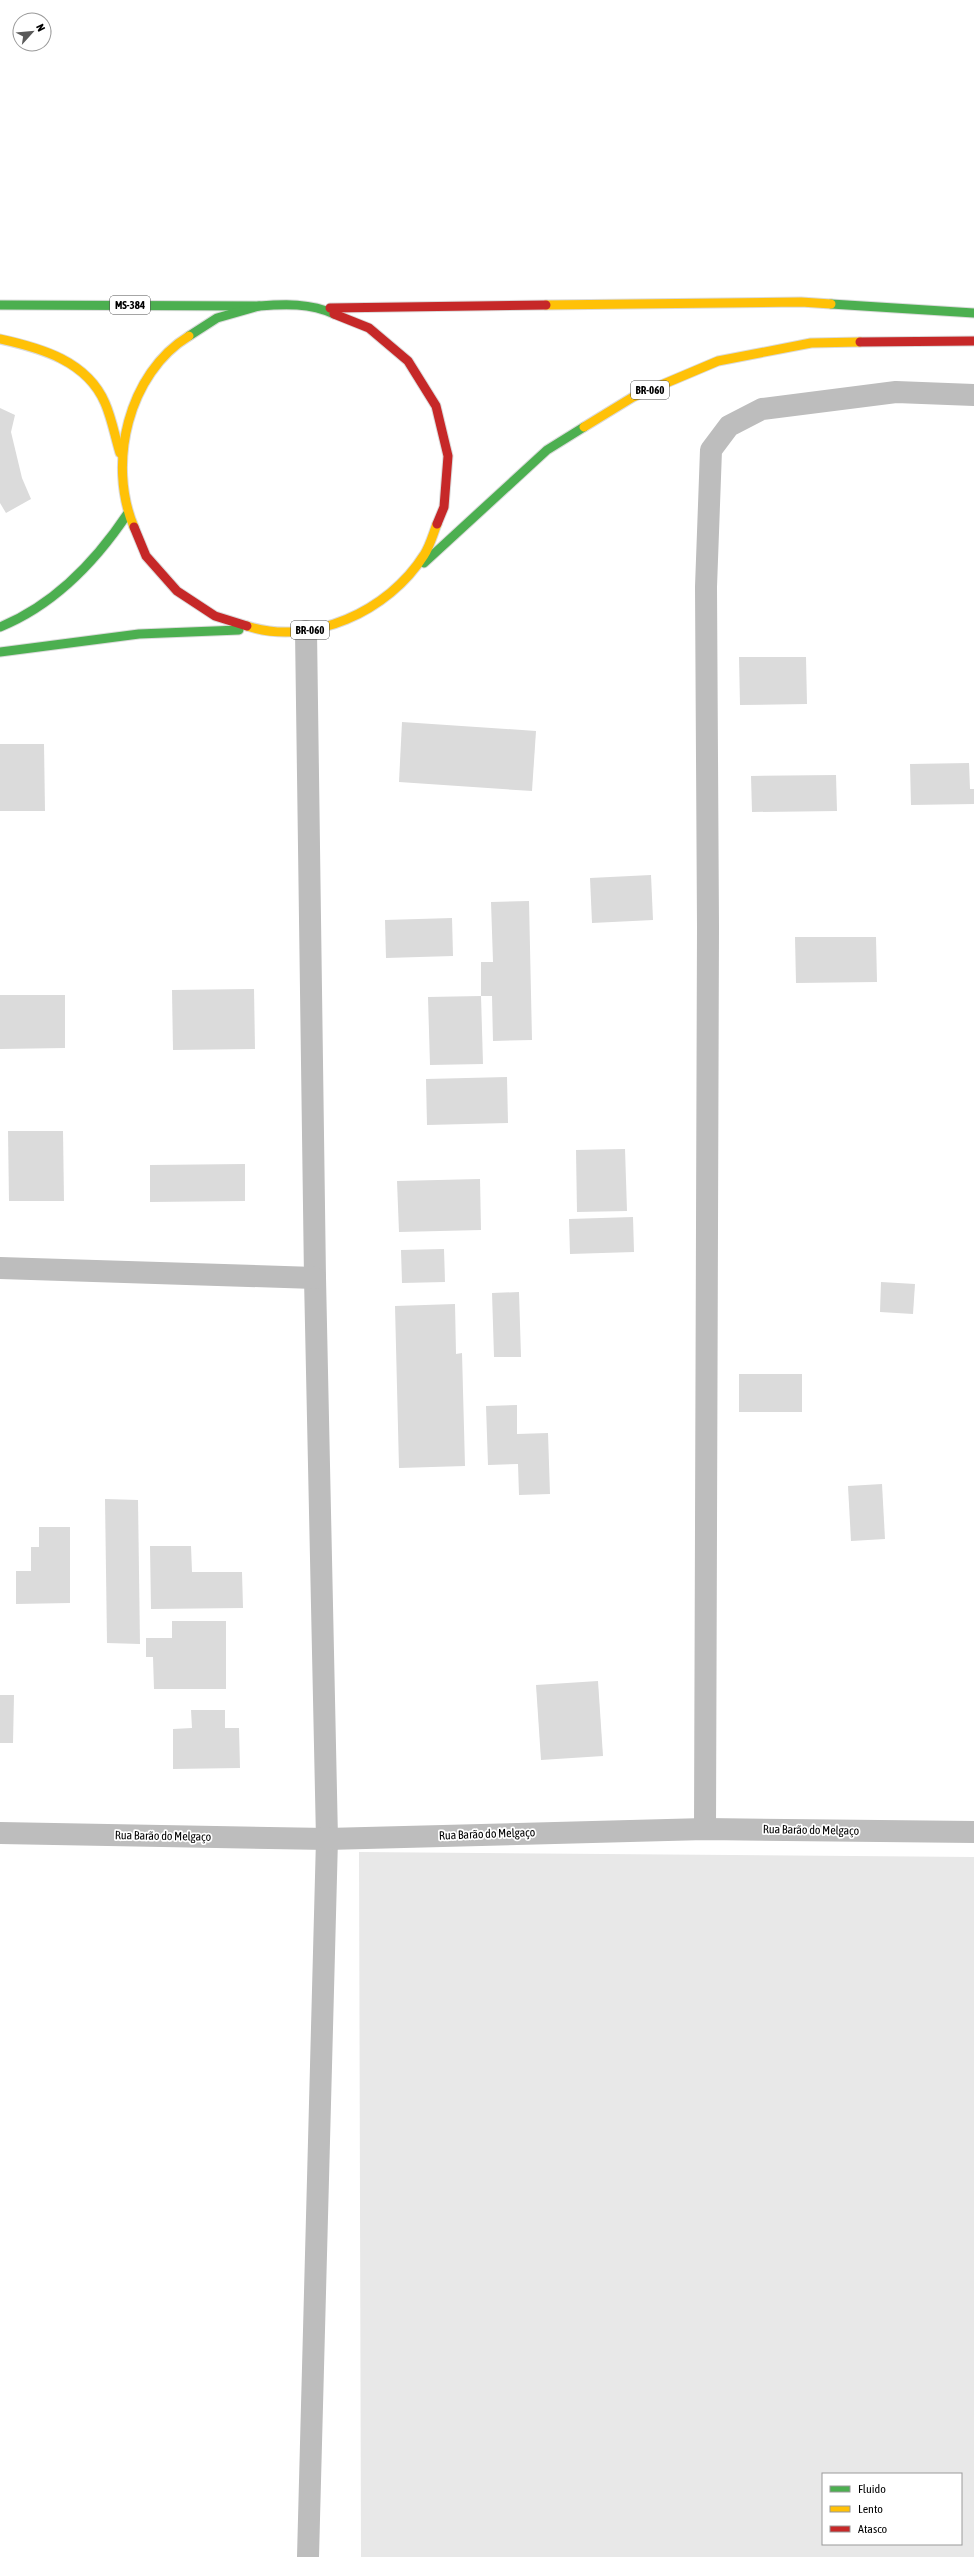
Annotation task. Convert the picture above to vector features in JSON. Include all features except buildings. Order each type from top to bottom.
[{"type":"main road","name":"BR-060","points":[[259,630],[215,616],[177,591],[146,556],[128,513],[121,457],[130,413],[150,374],[175,347],[217,318],[259,306],[290,304],[322,308],[801,302],[974,313]]},
{"type":"main road","name":"MS-384","points":[[0,305],[259,306]]},
{"type":"main road","name":"BR-060","points":[[322,308],[369,328],[408,361],[436,406],[448,456],[444,507],[424,555],[391,594]]},
{"type":"main road","points":[[0,339],[51,352],[84,372],[105,402],[121,457]]},
{"type":"main road","name":"BR-060","points":[[0,652],[28,651],[107,638],[167,632],[259,630],[306,631],[351,618],[391,594],[547,450],[633,397],[718,362],[811,342],[974,341]]},
{"type":"main road","points":[[0,626],[51,598],[90,566],[111,540],[128,513]]},
{"type":"street","points":[[705,1829],[708,942],[706,587],[711,450],[729,426],[762,409],[896,392],[974,395]]},
{"type":"street","points":[[306,631],[315,1278],[327,1839],[308,2557]]},
{"type":"street","points":[[0,1268],[315,1278]]},
{"type":"street","name":"Rua Barão do Melgaço","points":[[0,1833],[327,1839],[705,1829],[974,1832]]},
{"type":"shaded area","points":[[359,1852],[974,1857],[974,2557],[361,2557]]},
{"type":"traffic: fast","points":[[831,304],[974,313]]},
{"type":"traffic: fast","points":[[0,305],[297,305],[325,310],[334,314]]},
{"type":"traffic: fast","points":[[189,336],[217,318],[259,306]]},
{"type":"traffic: fast","points":[[424,563],[547,450],[584,427]]},
{"type":"traffic: fast","points":[[0,627],[20,618],[38,607],[72,580],[102,548],[128,513]]},
{"type":"traffic: fast","points":[[0,652],[139,634],[239,630]]},
{"type":"traffic: slow","points":[[546,305],[801,302],[831,304]]},
{"type":"traffic: slow","points":[[134,527],[126,502],[123,476],[123,449],[128,422],[138,396],[151,373],[168,352],[189,336]]},
{"type":"traffic: slow","points":[[0,339],[46,352],[75,367],[87,377],[97,389],[105,403],[112,422],[120,453]]},
{"type":"traffic: slow","points":[[584,427],[633,397],[718,361],[811,343],[860,342]]},
{"type":"traffic: slow","points":[[247,626],[272,631],[297,632],[322,628],[369,608],[391,593],[409,575],[424,555],[430,544],[437,524]]},
{"type":"traffic: jam","points":[[330,308],[546,305]]},
{"type":"traffic: jam","points":[[334,314],[369,328],[408,361],[436,406],[448,456],[444,507],[437,524]]},
{"type":"traffic: jam","points":[[860,342],[974,341]]},
{"type":"traffic: jam","points":[[134,527],[146,556],[177,591],[215,616],[247,626]]}]
